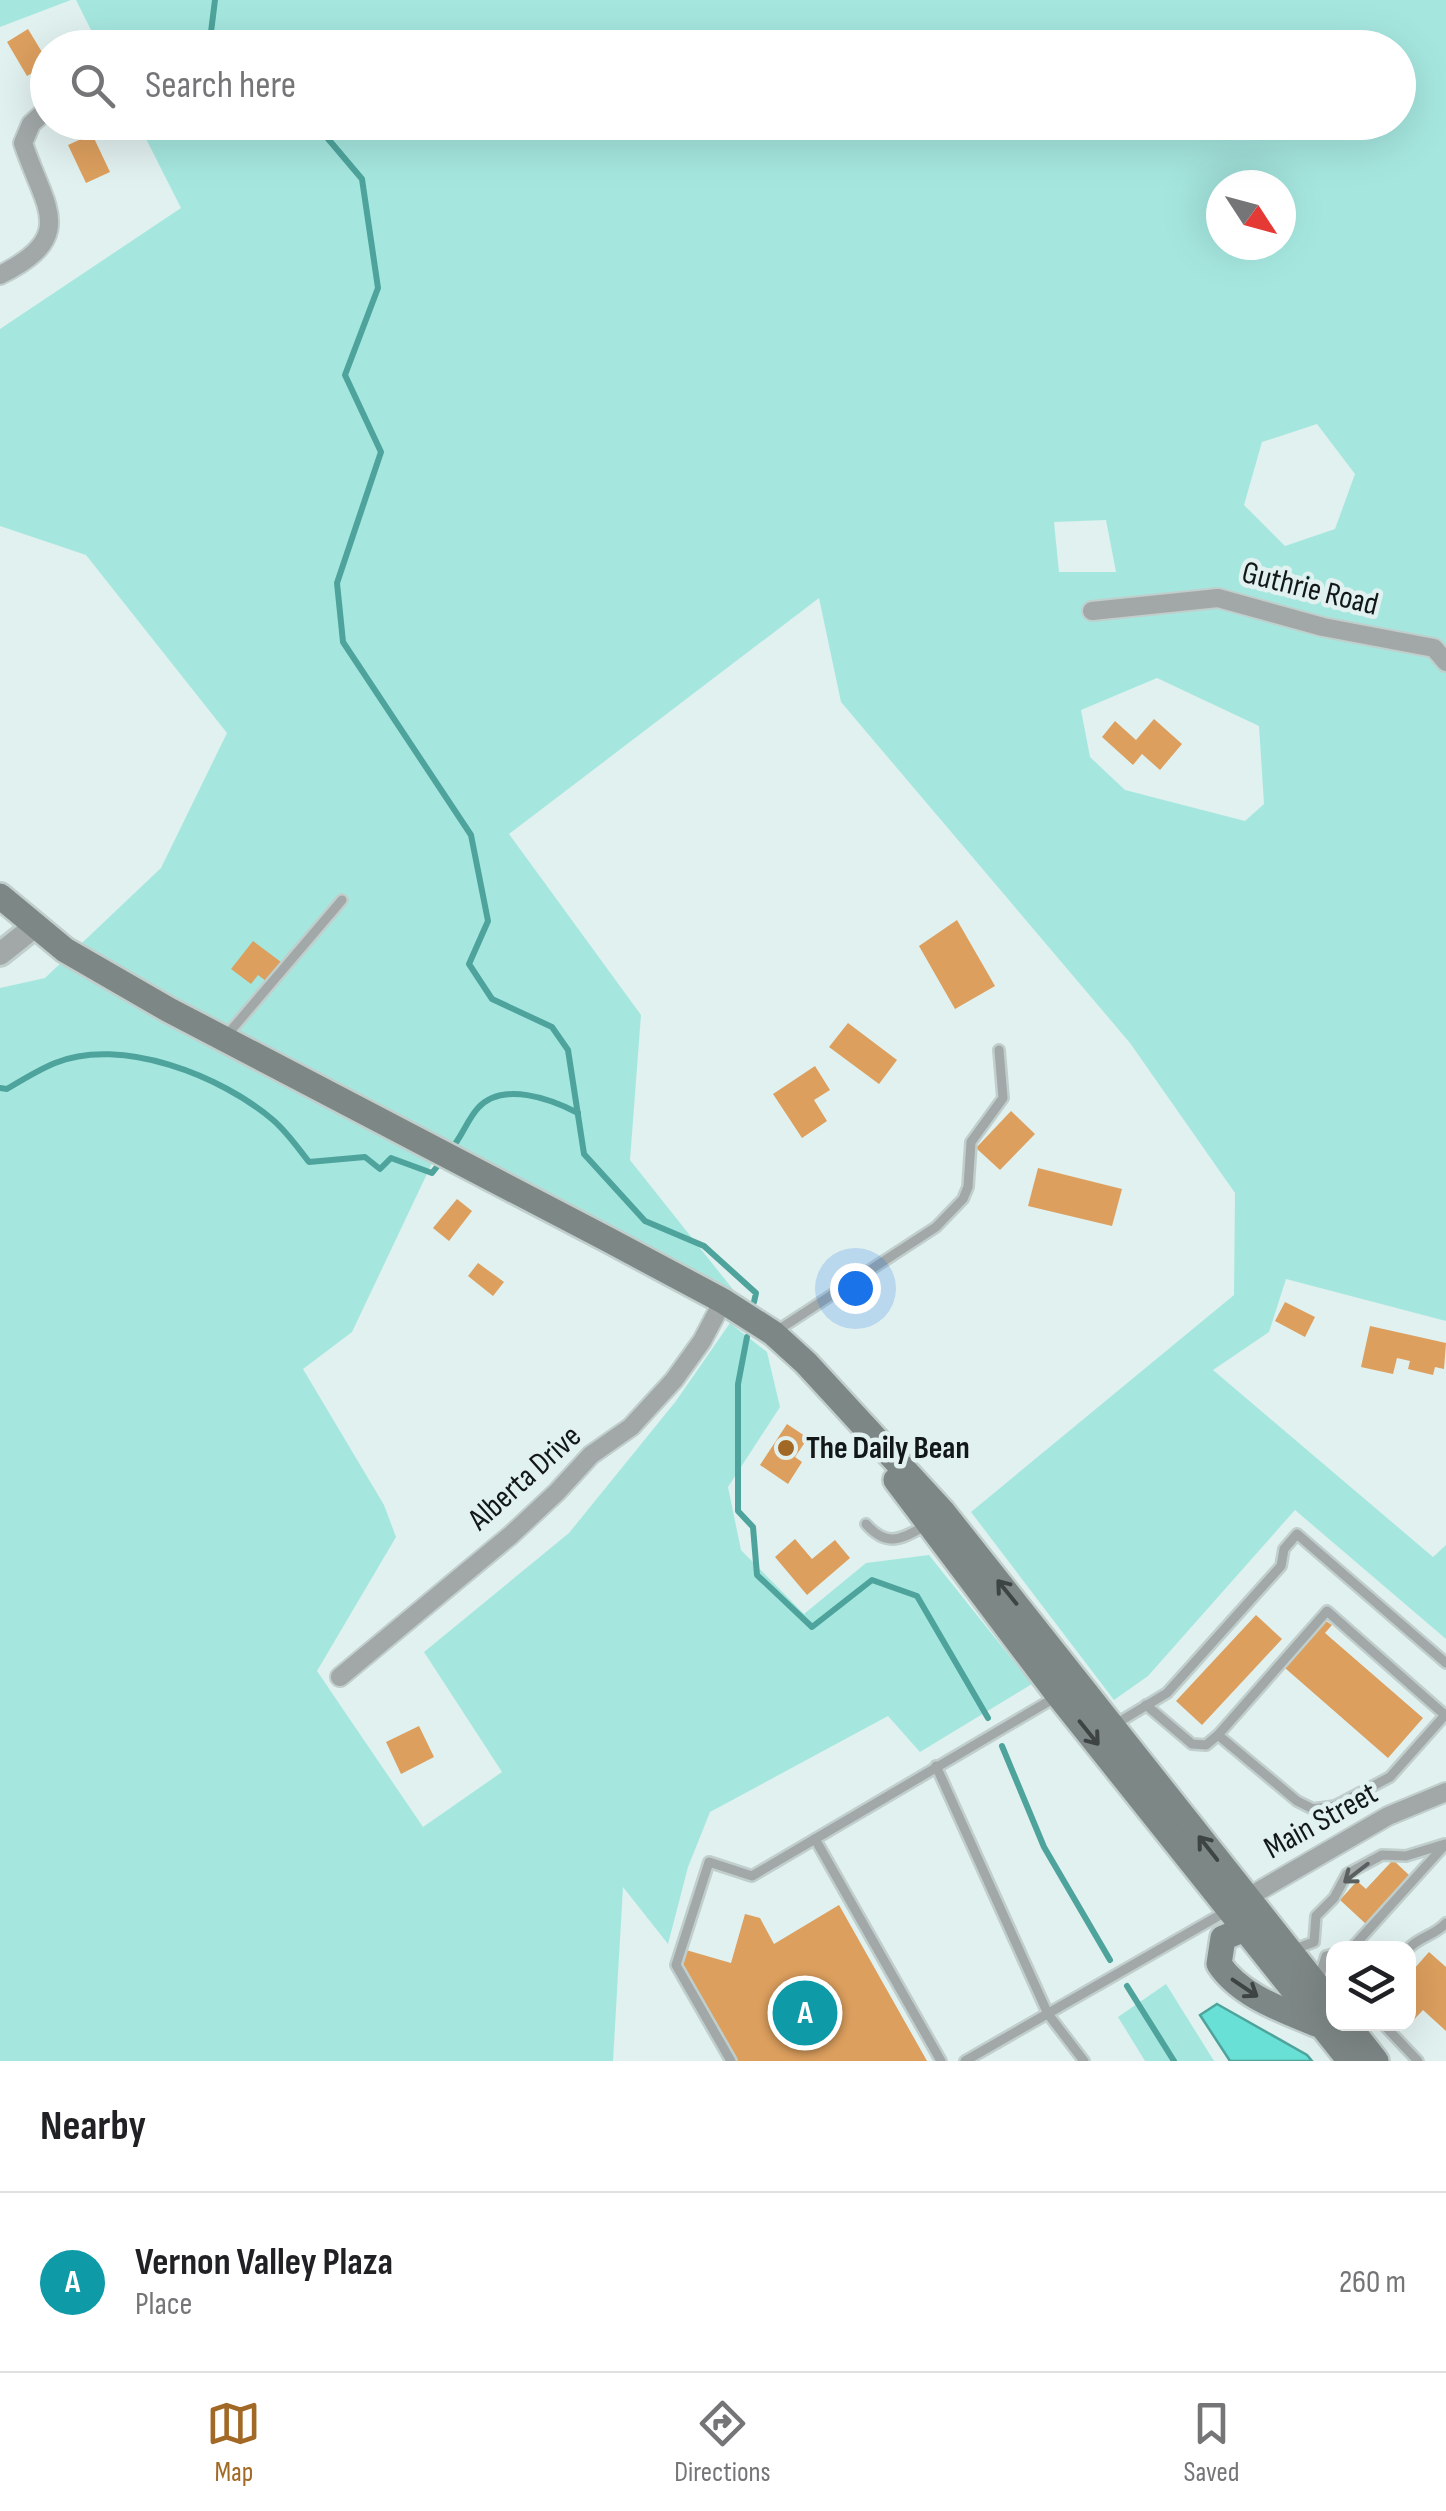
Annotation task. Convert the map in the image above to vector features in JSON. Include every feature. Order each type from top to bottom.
[{"type":"main road","points":[[0,896],[65,950],[223,1041],[447,1154],[723,1301],[773,1334],[842,1402],[935,1519],[1112,1726],[1246,1914],[1290,1951],[1326,2004]]},
{"type":"main road","points":[[935,1519],[1058,1695],[1326,2009]]},
{"type":"main road","points":[[1246,1914],[1223,1938],[1218,1964],[1226,1975],[1280,2009],[1326,2018]]},
{"type":"main road","points":[[1339,2031],[1350,2061]]},
{"type":"main road","points":[[1346,2031],[1376,2061]]},
{"type":"street","points":[[0,275],[26,262],[40,249],[49,230],[50,208],[23,143],[30,126]]},
{"type":"street","name":"Guthrie Road","points":[[1092,610],[1218,598],[1324,627],[1434,648],[1446,662]]},
{"type":"street","points":[[0,954],[34,927]]},
{"type":"street","name":"Alberta Drive","points":[[340,1677],[511,1535],[591,1455],[632,1428],[702,1342],[723,1301]]},
{"type":"street","name":"Main Street","points":[[1246,1914],[1388,1816],[1446,1792]]},
{"type":"lane","points":[[223,1041],[342,900]]},
{"type":"lane","points":[[773,1334],[936,1227],[963,1199],[968,1187],[972,1142],[1004,1098],[999,1050]]},
{"type":"lane","points":[[866,1524],[877,1536],[900,1540],[935,1519]]},
{"type":"lane","points":[[1112,1726],[1167,1694],[1281,1566],[1284,1549],[1297,1534],[1446,1663]]},
{"type":"lane","points":[[1146,1705],[1192,1744],[1206,1745],[1327,1611],[1445,1714],[1390,1777],[1335,1806],[1313,1809],[1297,1801],[1218,1735]]},
{"type":"lane","points":[[731,2061],[676,1965],[709,1862],[752,1876],[1058,1695]]},
{"type":"lane","points":[[936,1766],[1048,2014],[1084,2061]]},
{"type":"lane","points":[[815,1839],[941,2061]]},
{"type":"lane","points":[[1290,1951],[1314,1942],[1316,1916],[1334,1898],[1347,1874],[1382,1856],[1406,1856],[1446,1844],[1358,1941]]},
{"type":"lane","points":[[964,2061],[1246,1914]]},
{"type":"lane","points":[[1415,1941],[1436,1934],[1446,1923]]},
{"type":"lane","points":[[1316,1985],[1326,1956]]},
{"type":"lane","points":[[1390,2031],[1418,2061]]},
{"type":"shaded area","points":[[0,0],[71,0],[0,27]]},
{"type":"shaded area","points":[[76,0],[1446,0],[1446,1321],[1286,1279],[1269,1332],[1213,1370],[1433,1557],[1446,1545],[1446,1639],[1295,1510],[1148,1676],[1114,1700],[971,1512],[1234,1295],[1235,1193],[1130,1043],[841,702],[819,598],[509,834],[641,1015],[630,1160],[735,1292],[444,1138],[352,1332],[303,1369],[384,1505],[396,1537],[317,1671],[423,1827],[502,1772],[424,1652],[569,1533],[676,1401],[730,1323],[767,1352],[780,1407],[728,1487],[741,1550],[804,1614],[866,1563],[929,1555],[1032,1684],[920,1752],[888,1716],[710,1812],[688,1867],[668,1944],[623,1887],[613,2061],[0,2061],[0,988],[45,978],[161,868],[227,733],[86,555],[0,526],[0,329],[181,208],[147,140],[1416,140],[1416,30],[91,30]],"holes":[[[1317,424],[1355,474],[1335,529],[1285,546],[1244,505],[1262,442]],[[1106,520],[1116,572],[1059,572],[1054,522]],[[1157,678],[1259,726],[1264,804],[1245,821],[1125,790],[1090,757],[1081,710]]]},
{"type":"shaded area","points":[[1166,1984],[1214,2061],[1145,2061],[1118,2017]]},
{"type":"shaded area","points":[[1217,2004],[1312,2061],[1230,2061],[1200,2015]]},
{"type":"building","points":[[28,29],[30,74],[27,76],[7,42]]},
{"type":"building","points":[[95,140],[110,172],[86,183],[68,145]]},
{"type":"building","points":[[1154,719],[1182,744],[1160,770],[1142,754],[1133,765],[1102,737],[1115,721],[1136,740]]},
{"type":"building","points":[[957,920],[995,986],[955,1009],[919,946]]},
{"type":"building","points":[[253,941],[281,962],[266,981],[258,975],[251,984],[231,969]]},
{"type":"building","points":[[848,1023],[897,1060],[879,1084],[829,1047]]},
{"type":"building","points":[[815,1066],[830,1090],[814,1100],[827,1121],[802,1138],[773,1094]]},
{"type":"building","points":[[1011,1111],[1035,1134],[1000,1170],[976,1148]]},
{"type":"building","points":[[1038,1168],[1122,1189],[1112,1226],[1028,1206]]},
{"type":"building","points":[[457,1199],[472,1211],[449,1241],[433,1228]]},
{"type":"building","points":[[478,1263],[504,1282],[493,1296],[468,1276]]},
{"type":"building","points":[[1285,1302],[1315,1317],[1305,1337],[1275,1321]]},
{"type":"building","points":[[1370,1326],[1446,1343],[1444,1369],[1435,1367],[1433,1375],[1408,1369],[1410,1361],[1397,1358],[1393,1374],[1361,1367]]},
{"type":"building","name":"The Daily Bean","points":[[787,1424],[808,1438],[795,1457],[802,1462],[788,1484],[760,1465]]},
{"type":"building","points":[[795,1539],[812,1559],[835,1540],[850,1558],[807,1595],[775,1557]]},
{"type":"building","points":[[1256,1615],[1282,1639],[1202,1725],[1176,1701]]},
{"type":"building","points":[[1326,1621],[1332,1625],[1325,1633],[1423,1718],[1388,1758],[1285,1668]]},
{"type":"building","points":[[419,1726],[434,1757],[401,1774],[386,1742]]},
{"type":"building","points":[[1393,1860],[1409,1875],[1366,1924],[1340,1900],[1357,1881],[1366,1889]]},
{"type":"building","points":[[839,1905],[927,2061],[737,2061],[682,1965],[686,1950],[731,1963],[745,1914],[760,1918],[774,1944]]},
{"type":"building","points":[[1429,1952],[1446,1967],[1446,2031],[1423,2010],[1416,2017],[1416,1967]]},
{"type":"waterway","points":[[211,30],[215,0]]},
{"type":"waterway","points":[[329,140],[362,179],[378,288],[345,375],[381,452],[337,583],[343,642],[471,835],[488,921],[469,964],[492,999],[552,1027],[568,1050],[584,1154],[645,1221],[704,1246],[756,1293],[754,1302]]},
{"type":"waterway","points":[[0,1088],[7,1089],[55,1063],[81,1056],[140,1058],[199,1076],[252,1104],[278,1125],[309,1162],[365,1157],[380,1169],[391,1158],[432,1173],[443,1159]]},
{"type":"waterway","points":[[451,1149],[478,1108],[500,1095],[541,1098],[578,1113]]},
{"type":"waterway","points":[[747,1337],[738,1384],[738,1511],[753,1527],[757,1575],[812,1627],[872,1580],[917,1596],[988,1718]]},
{"type":"waterway","points":[[1002,1746],[1044,1847],[1110,1960]]},
{"type":"waterway","points":[[1127,1986],[1174,2061]]},
{"type":"place","name":"The Daily Bean","points":[[786,1448]]},
{"type":"place","name":"Vernon Valley Plaza","points":[[805,2013]]}]
